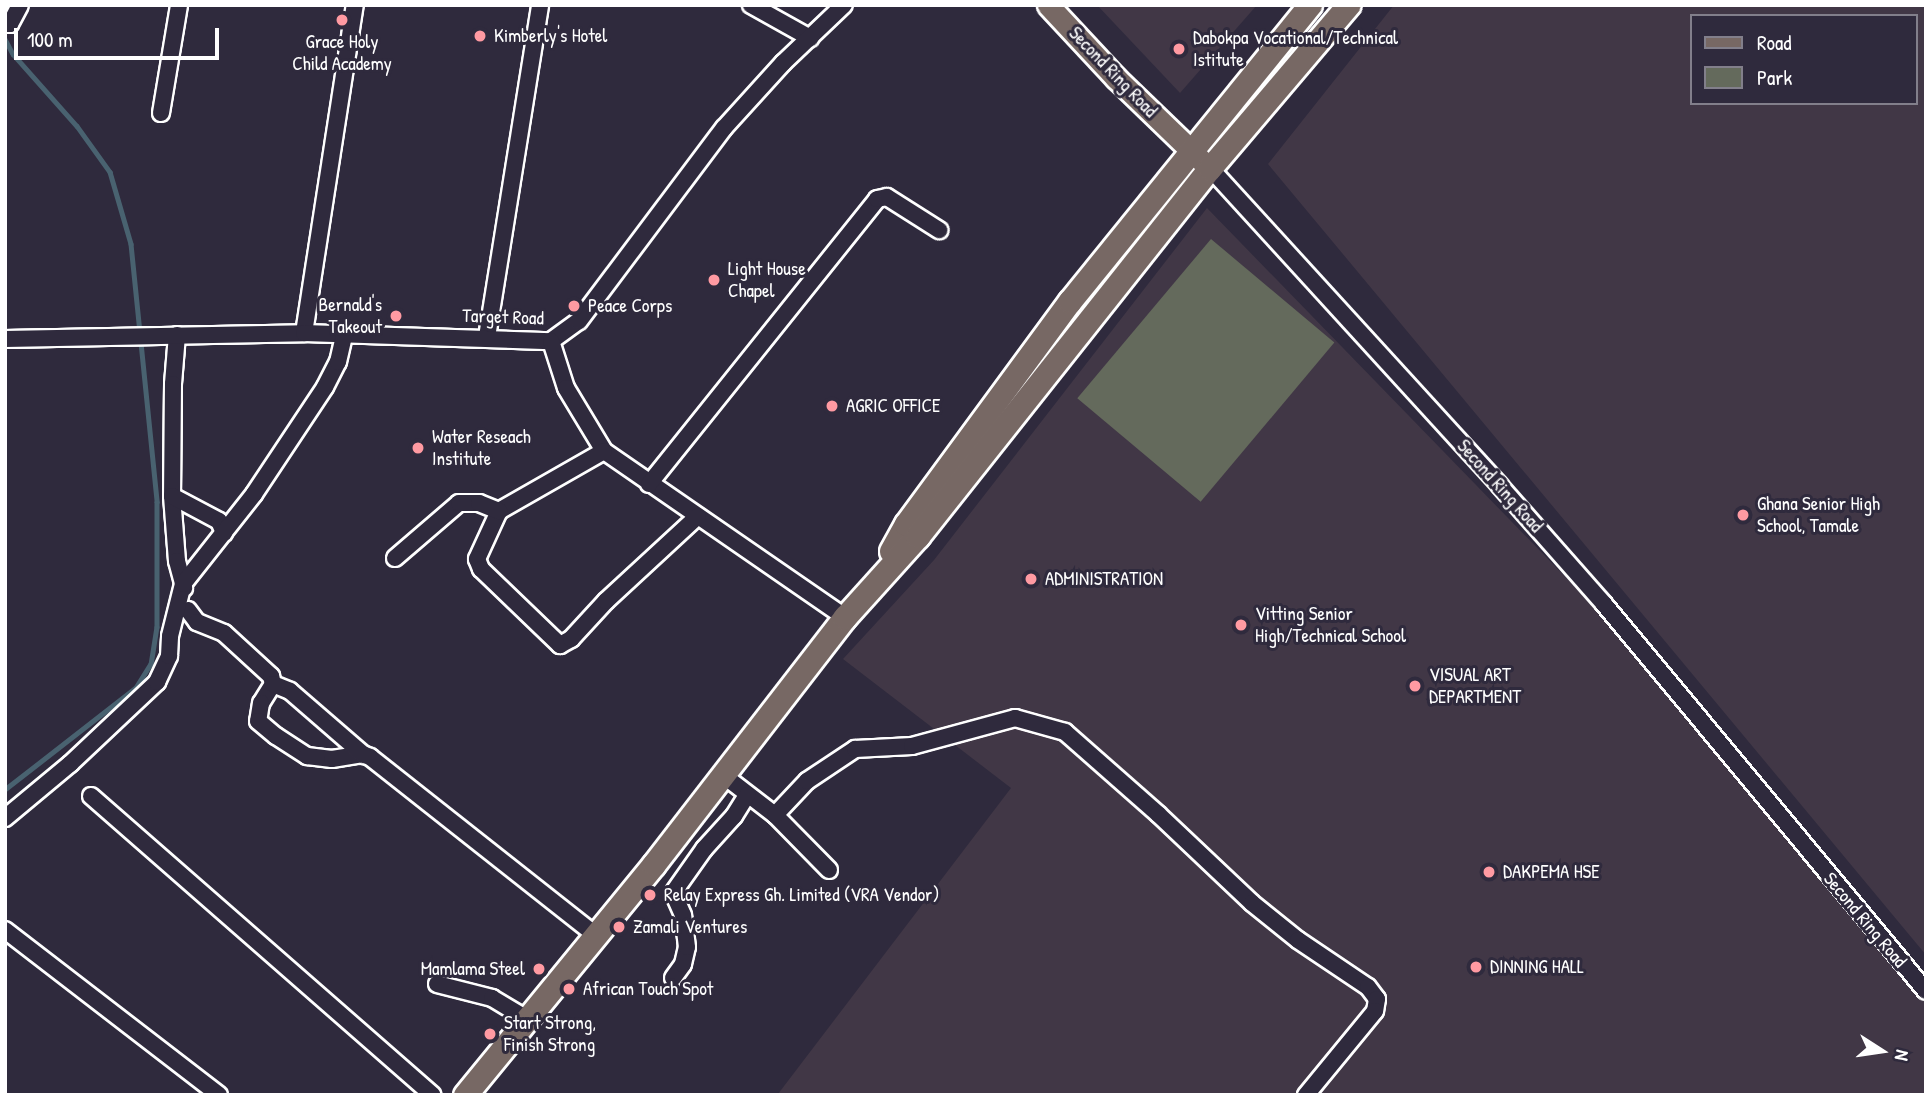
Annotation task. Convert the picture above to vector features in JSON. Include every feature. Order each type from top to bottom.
[{"type":"highway","points":[[874,582],[906,524],[1005,388],[1149,201],[1310,5]]},
{"type":"highway","points":[[465,1095],[597,936],[845,617],[918,536],[1210,168],[1348,5]]},
{"type":"main road","name":"Second Ring Road","points":[[1048,5],[1210,168]]},
{"type":"street","points":[[7,24],[20,5]]},
{"type":"street","points":[[161,113],[179,5]]},
{"type":"street","points":[[304,333],[355,5]]},
{"type":"street","points":[[487,337],[540,5]]},
{"type":"street","points":[[751,5],[810,38]]},
{"type":"street","name":"Target Road","points":[[5,339],[304,333],[551,341],[579,321],[724,128],[844,5]]},
{"type":"street","name":"Second Ring Road","points":[[1210,168],[1604,604],[1926,991]]},
{"type":"street","points":[[649,484],[877,199],[887,197],[939,230]]},
{"type":"street","points":[[170,636],[185,622],[188,610],[177,561],[172,496],[173,335]]},
{"type":"street","points":[[5,818],[144,698],[166,670],[170,636],[183,584],[254,494],[326,387],[338,362],[344,335]]},
{"type":"street","points":[[551,341],[566,388],[604,450],[649,484],[845,617]]},
{"type":"street","points":[[604,450],[499,511],[477,559],[481,569],[560,645],[571,639],[606,601],[698,516]]},
{"type":"street","points":[[172,496],[219,521],[224,533]]},
{"type":"street","points":[[395,558],[460,503],[479,503],[499,511]]},
{"type":"street","points":[[188,610],[197,622],[224,633],[271,676],[273,684],[261,703],[258,722],[293,749],[319,759],[364,755]]},
{"type":"street","points":[[273,684],[290,691],[364,755],[378,762],[597,936]]},
{"type":"street","points":[[775,815],[807,781],[855,749],[912,746],[1015,718],[1065,732],[1158,814],[1252,904],[1298,940],[1368,987],[1377,999],[1375,1011],[1306,1095]]},
{"type":"street","points":[[723,775],[775,815],[829,870]]},
{"type":"street","points":[[673,978],[683,964],[687,947],[683,915],[673,893],[704,849],[734,816],[747,795]]},
{"type":"street","points":[[91,796],[260,940],[430,1094]]},
{"type":"street","points":[[5,930],[219,1095]]},
{"type":"street","points":[[438,984],[492,998],[527,1019]]},
{"type":"shaded area","name":"Dabokpa Vocational/Technical Istitute","points":[[1097,5],[1257,5],[1180,93]]},
{"type":"shaded area","name":"Ghana Senior High School, Tamale","points":[[1394,5],[1926,5],[1926,955],[1268,164]]},
{"type":"shaded area","name":"Vitting Senior High/Technical School","points":[[1207,208],[1579,591],[1926,1002],[1926,1095],[778,1094],[1011,788],[843,659],[934,560]]},
{"type":"green space","points":[[1211,239],[1334,342],[1201,502],[1077,398]]},
{"type":"waterway","points":[[5,39],[13,54],[77,126],[110,172],[131,244],[157,502],[157,627],[151,664],[136,688],[5,790]]},
{"type":"place","name":"Grace Holy Child Academy","points":[[342,20]]},
{"type":"place","name":"Kimberly's Hotel","points":[[480,36]]},
{"type":"place","name":"Dabokpa Vocational/Technical Istitute","points":[[1179,49]]},
{"type":"place","name":"Light House Chapel","points":[[714,280]]},
{"type":"place","name":"Peace Corps","points":[[574,306]]},
{"type":"place","name":"Bernald's Takeout","points":[[396,316]]},
{"type":"place","name":"AGRIC OFFICE","points":[[832,406]]},
{"type":"place","name":"Water Reseach Institute","points":[[418,448]]},
{"type":"place","name":"Ghana Senior High School, Tamale","points":[[1743,515]]},
{"type":"place","name":"ADMINISTRATION","points":[[1031,579]]},
{"type":"place","name":"Vitting Senior High/Technical School","points":[[1241,625]]},
{"type":"place","name":"VISUAL ART DEPARTMENT","points":[[1415,686]]},
{"type":"place","name":"DAKPEMA HSE","points":[[1489,872]]},
{"type":"place","name":"Relay Express Gh. Limited (VRA Vendor)","points":[[650,895]]},
{"type":"place","name":"Zamali Ventures","points":[[619,927]]},
{"type":"place","name":"DINNING HALL","points":[[1476,967]]},
{"type":"place","name":"Mamlama Steel","points":[[539,969]]},
{"type":"place","name":"African Touch Spot","points":[[569,989]]},
{"type":"place","name":"Start Strong, Finish Strong","points":[[490,1034]]}]
